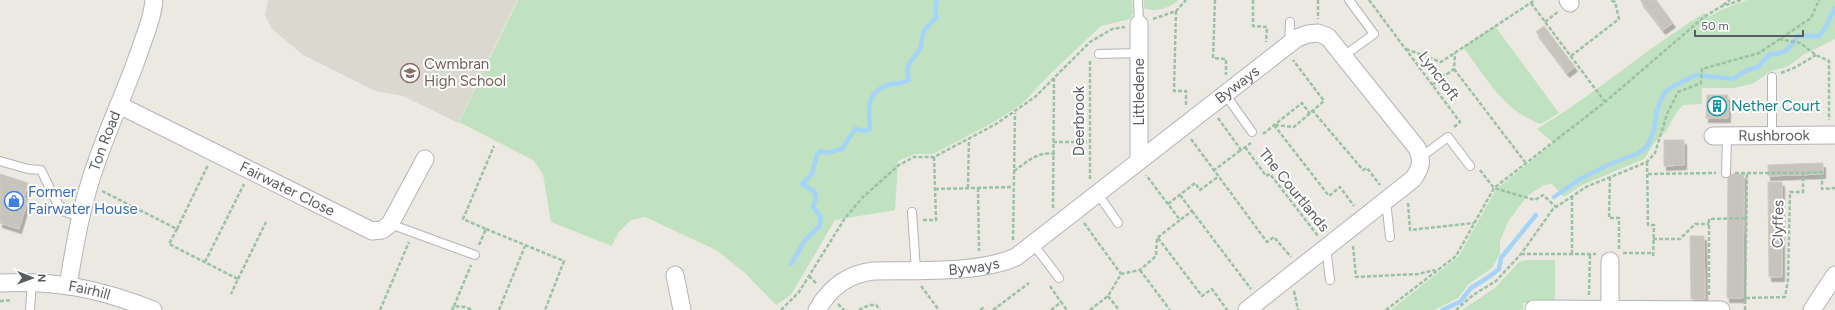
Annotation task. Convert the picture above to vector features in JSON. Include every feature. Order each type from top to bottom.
[{"type":"street","name":"Ton Road","points":[[68,286],[80,218],[89,184],[136,62],[154,10],[154,0]]},
{"type":"street","name":"Littledene","points":[[1138,161],[1139,24]]},
{"type":"street","name":"Byways","points":[[818,310],[824,298],[847,278],[859,272],[872,270],[979,267],[1000,264],[1013,258],[1076,212],[1138,161],[1226,94],[1266,61],[1297,38],[1308,34],[1318,33],[1328,37],[1345,55],[1417,148],[1421,157]]},
{"type":"street","name":"Fairwater Close","points":[[119,105],[364,228],[372,231],[382,230],[390,224]]},
{"type":"street","name":"Rushbrook","points":[[1720,136],[1832,135]]},
{"type":"street","points":[[1253,305],[1413,179],[1421,168],[1421,157]]},
{"type":"street","points":[[390,224],[425,159]]},
{"type":"street","points":[[1607,257],[1610,310]]},
{"type":"street","points":[[675,275],[682,310]]},
{"type":"street","points":[[1812,310],[1835,275]]},
{"type":"street","name":"Fairhill","points":[[0,283],[32,282],[68,286],[123,298],[153,310]]},
{"type":"street","points":[[1534,309],[1721,310]]},
{"type":"lane","points":[[1138,0],[1139,24]]},
{"type":"lane","points":[[1345,55],[1374,34],[1349,0]]},
{"type":"lane","points":[[1287,46],[1290,22]]},
{"type":"lane","points":[[1099,54],[1139,53]]},
{"type":"lane","points":[[1772,77],[1772,135]]},
{"type":"lane","points":[[1226,94],[1252,132]]},
{"type":"lane","points":[[1720,136],[1726,173]]},
{"type":"lane","points":[[1421,157],[1448,137],[1470,166]]},
{"type":"lane","points":[[0,161],[28,170],[41,170],[56,201],[65,212],[80,218]]},
{"type":"lane","points":[[1094,197],[1118,223]]},
{"type":"lane","points":[[1388,199],[1390,237]]},
{"type":"lane","points":[[912,212],[913,270]]},
{"type":"lane","points":[[390,224],[475,255]]},
{"type":"lane","points":[[1033,244],[1058,278]]},
{"type":"lane","points":[[1326,248],[1330,280]]},
{"type":"lane","points":[[30,310],[32,282]]},
{"type":"path","points":[[781,310],[799,292],[845,218],[862,198],[899,165],[914,157],[934,157],[1014,113],[1035,97],[1090,42],[1112,29],[1139,24],[1176,11],[1186,0]]},
{"type":"path","points":[[1215,0],[1213,58],[1226,59],[1226,94]]},
{"type":"path","points":[[1253,0],[1253,26],[1267,26],[1266,61]]},
{"type":"path","name":"Lyncroft","points":[[1369,0],[1460,122],[1450,130],[1448,137]]},
{"type":"path","points":[[1405,49],[1441,62],[1535,0]]},
{"type":"path","points":[[1571,56],[1619,19],[1616,1],[1610,0]]},
{"type":"path","points":[[1386,310],[1456,256],[1494,188],[1525,162],[1605,102],[1704,16],[1730,0]]},
{"type":"path","points":[[1720,7],[1741,0]]},
{"type":"path","points":[[1456,310],[1473,295],[1496,281],[1521,254],[1556,208],[1586,187],[1647,162],[1655,152],[1667,114],[1678,92],[1701,83],[1702,69],[1759,53],[1811,18],[1819,0]]},
{"type":"path","points":[[1531,3],[1605,102]]},
{"type":"path","points":[[1176,11],[1174,91],[1186,91],[1184,126],[1213,170],[1267,242],[1274,237],[1300,269]]},
{"type":"path","points":[[1778,39],[1800,43],[1816,55],[1829,61],[1832,135]]},
{"type":"path","points":[[1090,42],[1090,50]]},
{"type":"path","points":[[1274,125],[1294,127],[1324,100],[1287,46]]},
{"type":"path","points":[[1432,85],[1454,69],[1455,53]]},
{"type":"path","points":[[1772,77],[1796,67],[1816,55]]},
{"type":"path","name":"Deerbrook","points":[[1090,58],[1090,142],[1094,197]]},
{"type":"path","name":"Lyncroft","points":[[1454,69],[1525,162]]},
{"type":"path","name":"Deerbrook","points":[[1053,229],[1054,77]]},
{"type":"path","points":[[1213,170],[1302,103],[1310,114]]},
{"type":"path","points":[[1209,107],[1241,150]]},
{"type":"path","points":[[1312,110],[1363,170],[1367,168],[1388,199]]},
{"type":"path","points":[[1013,258],[1014,113]]},
{"type":"path","name":"The Courtlands","points":[[1274,125],[1329,196],[1340,187],[1363,219]]},
{"type":"path","points":[[968,188],[969,138]]},
{"type":"path","points":[[1053,142],[1090,142]]},
{"type":"path","points":[[494,146],[463,219],[564,261],[545,310]]},
{"type":"path","name":"The Courtlands","points":[[1245,147],[1266,176],[1270,174],[1326,248]]},
{"type":"path","points":[[214,153],[169,244],[238,279]]},
{"type":"path","points":[[1014,172],[1038,155],[1057,155]]},
{"type":"path","points":[[934,157],[936,220]]},
{"type":"path","points":[[1138,161],[1180,220]]},
{"type":"path","points":[[1470,166],[1474,162],[1494,188],[1535,200],[1543,195],[1556,208]]},
{"type":"path","points":[[1647,162],[1648,224],[1654,225],[1653,258]]},
{"type":"path","points":[[205,262],[250,171]]},
{"type":"path","name":"Clyffes","points":[[1746,298],[1785,297],[1788,280],[1790,192],[1803,192],[1803,173],[1822,172],[1822,189],[1835,188]]},
{"type":"path","name":"Clyffes","points":[[1746,310],[1747,173]]},
{"type":"path","points":[[1168,204],[1195,183],[1200,190],[1218,176]]},
{"type":"path","points":[[1610,177],[1609,218],[1619,218],[1618,254],[1653,253]]},
{"type":"path","points":[[89,184],[177,230]]},
{"type":"path","points":[[935,189],[1014,187]]},
{"type":"path","points":[[978,188],[979,267]]},
{"type":"path","points":[[1180,195],[1253,305]]},
{"type":"path","points":[[1572,196],[1572,254]]},
{"type":"path","points":[[1408,202],[1410,230],[1474,223]]},
{"type":"path","points":[[1090,310],[1108,296],[1121,274],[1140,270],[1156,256],[1157,238],[1192,211]]},
{"type":"path","points":[[1076,212],[1121,274]]},
{"type":"path","points":[[1708,310],[1709,218],[1747,218]]},
{"type":"path","points":[[231,294],[266,222]]},
{"type":"path","points":[[1653,239],[1680,239],[1695,224],[1709,224]]},
{"type":"path","points":[[452,310],[486,229]]},
{"type":"path","points":[[380,310],[413,232]]},
{"type":"path","points":[[1157,238],[1202,296],[1212,289],[1227,310]]},
{"type":"path","points":[[499,310],[525,246]]},
{"type":"path","points":[[1353,246],[1356,278],[1418,274],[1437,270]]},
{"type":"path","points":[[1521,254],[1590,254],[1607,257]]},
{"type":"path","points":[[1589,309],[1590,254]]},
{"type":"path","points":[[913,270],[939,310]]},
{"type":"path","points":[[1140,270],[1170,310]]},
{"type":"path","points":[[809,276],[819,286]]},
{"type":"path","points":[[1046,281],[1067,310]]},
{"type":"path","points":[[993,310],[1029,283]]},
{"type":"path","points":[[1108,296],[1119,310]]},
{"type":"path","points":[[1051,310],[1062,302]]},
{"type":"path","points":[[859,310],[869,305],[876,305],[880,310]]},
{"type":"path","points":[[454,306],[465,307],[473,310]]},
{"type":"path","points":[[980,310],[983,308],[985,310]]},
{"type":"shaded area","name":"Cwmbran High School","points":[[268,0],[517,0],[458,123],[403,96],[375,91],[303,55],[272,29],[265,15]]},
{"type":"green space","points":[[518,0],[1132,0],[1133,13],[1130,19],[1101,26],[1049,75],[1023,103],[994,122],[933,154],[915,154],[898,161],[895,210],[835,220],[791,295],[776,305],[744,272],[716,250],[645,217],[631,220],[618,233],[612,246],[551,222],[543,174],[533,160],[459,122]]},
{"type":"green space","points":[[1144,0],[1179,0],[1162,9],[1153,10],[1144,8]]},
{"type":"green space","points":[[1747,0],[1835,0],[1835,39],[1803,55],[1787,67],[1771,71],[1754,83],[1735,88],[1702,88],[1702,104],[1683,105],[1676,113],[1666,131],[1655,142],[1644,159],[1582,185],[1564,197],[1552,184],[1544,185],[1527,196],[1508,222],[1500,241],[1500,254],[1492,268],[1469,284],[1458,298],[1434,310],[1391,310],[1459,256],[1496,189],[1554,143],[1537,129],[1704,13],[1708,17],[1721,10]]},
{"type":"green space","points":[[1495,26],[1559,113],[1541,124],[1528,119],[1506,102],[1488,81],[1463,47]]},
{"type":"green space","points":[[1526,260],[1555,260],[1555,302],[1523,303],[1523,310],[1462,310],[1496,287],[1519,262]]},
{"type":"building","points":[[1640,0],[1656,0],[1673,23],[1663,30]]},
{"type":"building","points":[[1544,26],[1575,67],[1567,73],[1536,32]]},
{"type":"building","name":"Nether Court","points":[[1707,95],[1728,95],[1728,118],[1706,118]]},
{"type":"building","points":[[1664,140],[1684,140],[1684,165],[1664,166]]},
{"type":"building","points":[[1823,163],[1823,174],[1768,176],[1768,165]]},
{"type":"building","name":"Former Fairwater House","points":[[0,174],[28,183],[24,198],[28,199],[19,229],[0,223]]},
{"type":"building","points":[[1728,174],[1744,174],[1743,298],[1727,298]]},
{"type":"building","points":[[1768,182],[1782,182],[1782,277],[1769,277]]},
{"type":"building","points":[[1690,236],[1704,236],[1705,299],[1691,299]]},
{"type":"waterway","points":[[791,264],[806,239],[819,227],[821,218],[813,206],[816,199],[815,192],[802,184],[812,174],[817,154],[821,151],[826,153],[842,149],[855,129],[866,131],[870,129],[869,107],[873,96],[883,87],[909,80],[907,70],[908,66],[920,49],[922,36],[925,29],[937,17],[935,10],[937,0]]},
{"type":"waterway","points":[[1554,197],[1580,179],[1610,164],[1639,153],[1648,145],[1654,130],[1657,110],[1664,93],[1672,87],[1696,75],[1733,79],[1745,71],[1758,67],[1770,54],[1783,52],[1790,47],[1797,36],[1819,36],[1824,30],[1835,8]]},
{"type":"waterway","points":[[1442,310],[1460,302],[1471,288],[1499,269],[1501,258],[1536,215]]},
{"type":"place","name":"Cwmbran High School","points":[[410,73]]},
{"type":"place","name":"Nether Court","points":[[1717,106]]},
{"type":"place","name":"Former Fairwater House","points":[[14,201]]}]
